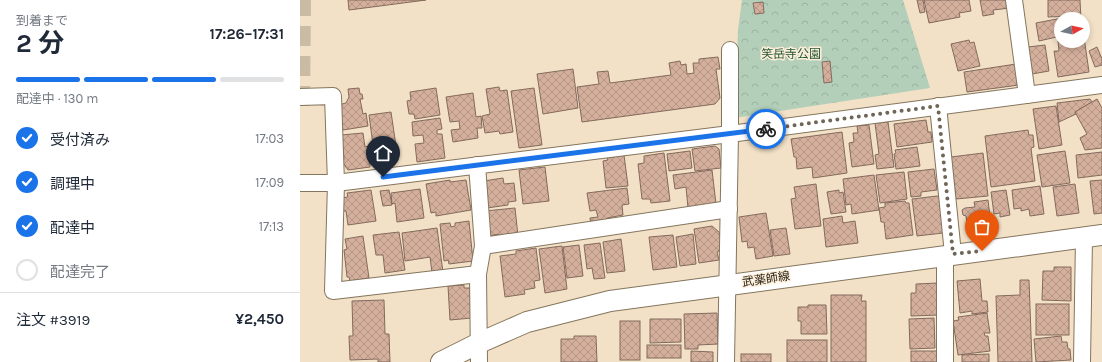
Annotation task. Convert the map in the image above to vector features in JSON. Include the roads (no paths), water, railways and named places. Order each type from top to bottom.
[{"type":"street","points":[[1014,0],[1027,95]]},
{"type":"street","points":[[726,362],[730,50]]},
{"type":"street","points":[[300,183],[331,183],[730,134],[1102,85]]},
{"type":"street","points":[[300,97],[333,96],[331,183],[333,291],[478,274]]},
{"type":"street","points":[[938,106],[949,255],[945,362]]},
{"type":"street","points":[[477,164],[484,246],[478,274],[479,353]]},
{"type":"street","points":[[484,246],[729,209]]},
{"type":"street","points":[[1082,362],[1093,236]]},
{"type":"street","name":"武薬師線","points":[[441,362],[479,353],[527,322],[610,301],[1093,236]]},
{"type":"tunnel","points":[[300,106],[301,0]]},
{"type":"park label","name":"笑岳寺公園","points":[[791,54]]}]
